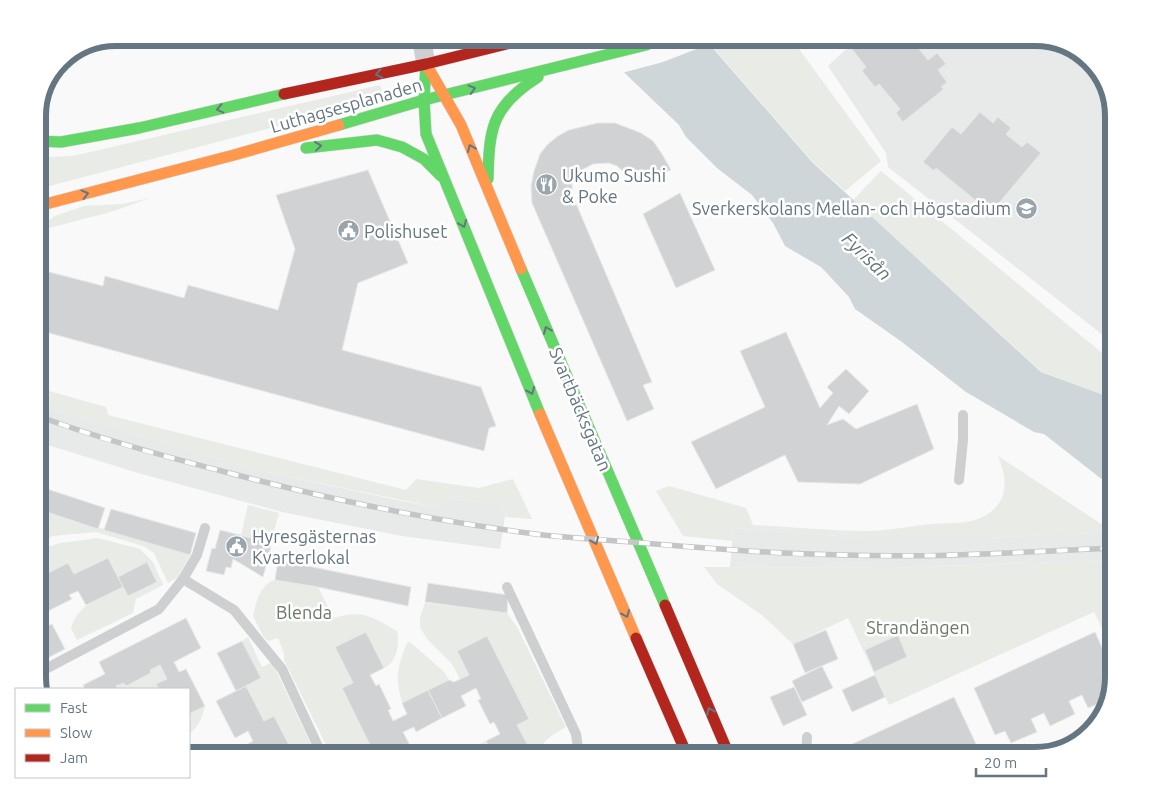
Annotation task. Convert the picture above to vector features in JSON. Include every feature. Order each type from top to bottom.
[{"type":"main road","name":"Luthagsesplanaden","points":[[46,141],[61,142],[139,128],[224,107],[501,46]]},
{"type":"main road","name":"Luthagsesplanaden","points":[[46,204],[234,156],[424,100],[550,70],[639,46]]},
{"type":"main road","name":"Svartbäcksgatan","points":[[426,64],[461,125],[726,747]]},
{"type":"main road","name":"Svartbäcksgatan","points":[[426,64],[424,100],[426,134],[559,459],[683,747]]},
{"type":"main road","points":[[488,190],[489,142],[493,125],[500,111],[504,104],[525,84],[550,70]]},
{"type":"main road","points":[[62,130],[78,132],[139,128]]},
{"type":"main road","points":[[234,156],[377,140],[402,147],[424,159],[444,179]]},
{"type":"street","name":"Svartbäcksgatan","points":[[423,46],[426,64]]},
{"type":"lane","points":[[959,480],[963,440],[963,415]]},
{"type":"lane","points":[[46,669],[159,609],[183,578],[197,555],[205,528]]},
{"type":"lane","points":[[183,578],[234,610],[282,669],[318,747]]},
{"type":"lane","points":[[507,587],[576,734],[578,747]]},
{"type":"lane","points":[[806,747],[807,737]]},
{"type":"shaded area","name":"Sverkerskolans Mellan- och Högstadium","points":[[849,46],[1035,46],[1066,53],[1081,64],[1098,85],[1105,116],[1105,337],[888,167],[886,153],[828,66]]},
{"type":"shaded area","points":[[46,407],[253,469],[402,501],[435,507],[453,499],[499,503],[505,517],[500,549],[402,536],[282,512],[138,473],[46,444]]},
{"type":"shaded area","points":[[733,528],[865,538],[990,538],[1105,531],[1105,560],[890,568],[730,567]]},
{"type":"green space","points":[[712,46],[797,46],[881,161],[845,191],[812,161]]},
{"type":"green space","points":[[380,85],[385,98],[46,187],[46,156],[73,156]]},
{"type":"green space","points":[[881,171],[1105,355],[1105,397],[1042,372],[853,200]]},
{"type":"green space","points":[[150,198],[114,211],[46,229],[46,222],[55,216],[84,206],[122,204]]},
{"type":"green space","points":[[46,390],[106,407],[108,415],[406,490],[416,479],[479,488],[513,479],[532,519],[505,517],[499,503],[453,499],[435,507],[253,469],[46,407]]},
{"type":"green space","points":[[998,456],[1105,526],[1105,531],[990,538],[865,538],[733,528],[732,541],[683,536],[656,491],[669,486],[746,508],[753,525],[871,531],[965,522],[980,518],[994,509],[1002,497],[1005,484]]},
{"type":"green space","points":[[248,505],[279,513],[271,543],[241,535]]},
{"type":"green space","points":[[46,511],[190,555],[178,577],[168,583],[154,553],[143,546],[96,532],[53,536],[46,539]]},
{"type":"green space","points":[[98,538],[140,549],[153,562],[163,585],[136,599],[133,613],[77,640],[71,628],[74,620],[85,607],[123,587],[128,596],[157,582],[147,562],[118,577],[108,558],[74,574],[68,563],[46,574],[46,547],[60,543]]},
{"type":"green space","name":"Strandängen","points":[[1105,560],[1105,635],[1094,612],[889,705],[848,618],[793,644],[762,615],[717,584],[704,567],[890,568]]},
{"type":"green space","name":"Blenda","points":[[275,580],[318,587],[334,618],[344,615],[361,614],[374,618],[397,631],[398,641],[395,657],[384,668],[366,632],[335,647],[353,683],[342,689],[371,747],[327,747],[284,660],[284,653],[278,638],[268,641],[263,636],[253,616],[262,590]]},
{"type":"green space","points":[[425,603],[507,613],[517,627],[566,727],[545,741],[542,747],[529,747],[517,725],[529,719],[487,636],[457,651],[469,675],[460,679],[452,664],[428,640],[420,628],[420,617]]},
{"type":"green space","points":[[248,637],[262,667],[272,662],[312,747],[290,747],[274,716],[264,721],[246,686],[260,678],[242,641]]},
{"type":"green space","points":[[410,642],[444,672],[449,680],[402,703],[398,686],[398,673],[407,643]]},
{"type":"green space","points":[[160,665],[167,679],[157,684],[159,688],[117,688],[116,686],[124,683],[126,685],[151,673],[150,670]]},
{"type":"green space","points":[[205,706],[200,722],[190,733],[190,714]]},
{"type":"green space","points":[[486,741],[489,747],[473,747]]},
{"type":"water","name":"Fyrisån","points":[[596,46],[711,46],[812,162],[1041,372],[1105,397],[1105,482],[1044,434],[1034,432],[966,392],[902,342],[855,309],[849,297],[821,267],[785,246],[773,223],[752,195],[717,168],[686,137],[679,125]]},
{"type":"pier","points":[[594,46],[704,46],[663,62],[622,73]]},
{"type":"building","points":[[849,46],[910,46],[911,48],[917,46],[928,60],[937,53],[946,64],[938,70],[947,82],[941,87],[944,89],[903,122],[896,113],[900,109],[879,84],[875,87],[862,71],[866,67]]},
{"type":"building","points":[[980,112],[993,123],[998,117],[1011,128],[1006,134],[1022,147],[1027,142],[1041,153],[994,209],[984,201],[981,205],[936,168],[934,171],[923,162],[952,127],[961,134]]},
{"type":"building","points":[[598,123],[615,123],[641,133],[653,141],[671,170],[629,183],[625,173],[617,166],[609,163],[593,164],[580,171],[572,184],[572,194],[652,382],[643,385],[654,409],[627,421],[532,203],[531,186],[534,171],[540,154],[548,144],[569,130]]},
{"type":"building","name":"Polishuset","points":[[368,170],[408,263],[358,283],[342,350],[481,387],[496,426],[489,428],[484,451],[46,332],[46,271],[103,286],[105,276],[184,298],[188,285],[278,310],[295,249],[276,195]]},
{"type":"building","points":[[680,193],[715,270],[676,288],[643,214]]},
{"type":"building","points":[[786,332],[820,408],[833,393],[827,387],[846,369],[869,391],[849,414],[839,406],[827,425],[843,419],[856,429],[917,404],[934,449],[860,484],[798,482],[785,455],[716,489],[691,442],[765,407],[740,351]]},
{"type":"building","points":[[46,489],[105,508],[98,529],[46,512]]},
{"type":"building","points":[[111,509],[196,533],[190,555],[104,530]]},
{"type":"building","points":[[220,530],[271,543],[263,577],[233,559],[231,568],[226,567],[224,575],[206,571],[212,548],[215,549]]},
{"type":"building","points":[[108,558],[123,587],[86,605],[78,591],[69,595],[72,599],[46,612],[46,574],[68,563],[74,574]]},
{"type":"building","points":[[278,560],[411,587],[408,606],[275,580]]},
{"type":"building","points":[[147,562],[157,582],[128,596],[118,577]]},
{"type":"building","points":[[428,583],[508,595],[507,613],[425,602]]},
{"type":"building","points":[[186,618],[201,648],[174,662],[179,672],[186,669],[205,706],[190,714],[190,688],[158,688],[156,684],[167,679],[160,665],[150,670],[151,673],[126,686],[124,683],[116,686],[117,688],[84,688],[83,685],[105,674],[99,662]]},
{"type":"building","points":[[52,624],[65,649],[46,659],[46,626]]},
{"type":"building","points":[[826,630],[838,659],[805,673],[793,644]]},
{"type":"building","points":[[366,632],[384,668],[370,675],[376,686],[379,684],[391,709],[388,710],[393,721],[407,714],[402,703],[428,690],[442,718],[416,732],[414,727],[403,732],[411,747],[371,747],[342,688],[353,683],[335,647]]},
{"type":"building","points":[[1095,632],[1105,654],[1104,686],[1099,703],[1088,708],[1082,695],[1069,701],[1075,714],[1050,726],[1044,713],[1035,717],[1031,719],[1037,732],[1011,743],[1005,731],[995,735],[974,688]]},
{"type":"building","points":[[898,635],[907,657],[874,672],[865,650]]},
{"type":"building","points":[[487,636],[529,719],[517,725],[529,747],[489,747],[486,741],[500,734],[494,722],[490,724],[478,700],[481,699],[476,688],[461,696],[466,706],[442,718],[428,690],[449,680],[454,682],[469,675],[457,651]]},
{"type":"building","points":[[242,641],[261,678],[236,691],[217,653]]},
{"type":"building","points":[[822,666],[833,688],[802,702],[792,681]]},
{"type":"building","points":[[875,675],[885,697],[852,712],[842,690]]},
{"type":"building","points":[[246,686],[264,721],[274,716],[290,747],[250,747],[248,744],[253,741],[248,731],[235,738],[216,701]]},
{"type":"building","points":[[794,687],[807,715],[783,726],[770,697]]},
{"type":"building","points":[[954,697],[976,744],[969,747],[846,747]]},
{"type":"railway","points":[[46,419],[137,448],[309,493],[418,516],[541,535],[765,552],[878,556],[1013,553],[1105,548]]},
{"type":"traffic: fast","points":[[339,125],[424,100],[642,46]]},
{"type":"traffic: fast","points":[[426,64],[424,100],[426,134],[540,414]]},
{"type":"traffic: fast","points":[[488,179],[490,146],[496,120],[511,98],[538,77]]},
{"type":"traffic: fast","points":[[46,141],[61,142],[139,128],[284,94]]},
{"type":"traffic: fast","points":[[306,148],[377,140],[402,147],[424,159],[441,176]]},
{"type":"traffic: fast","points":[[521,269],[665,605]]},
{"type":"traffic: slow","points":[[426,64],[461,125],[521,269]]},
{"type":"traffic: slow","points":[[46,204],[234,155],[339,125]]},
{"type":"traffic: slow","points":[[540,414],[636,638]]},
{"type":"traffic: jam","points":[[284,94],[426,64],[499,46]]},
{"type":"traffic: jam","points":[[665,605],[726,747]]},
{"type":"traffic: jam","points":[[636,638],[684,747]]},
{"type":"place","name":"Ukumo Sushi & Poke","points":[[546,185]]},
{"type":"place","name":"Sverkerskolans Mellan- och Högstadium","points":[[1027,208]]},
{"type":"place","name":"Polishuset","points":[[348,231]]},
{"type":"place","name":"Hyresgästernas Kvarterlokal","points":[[236,546]]}]
